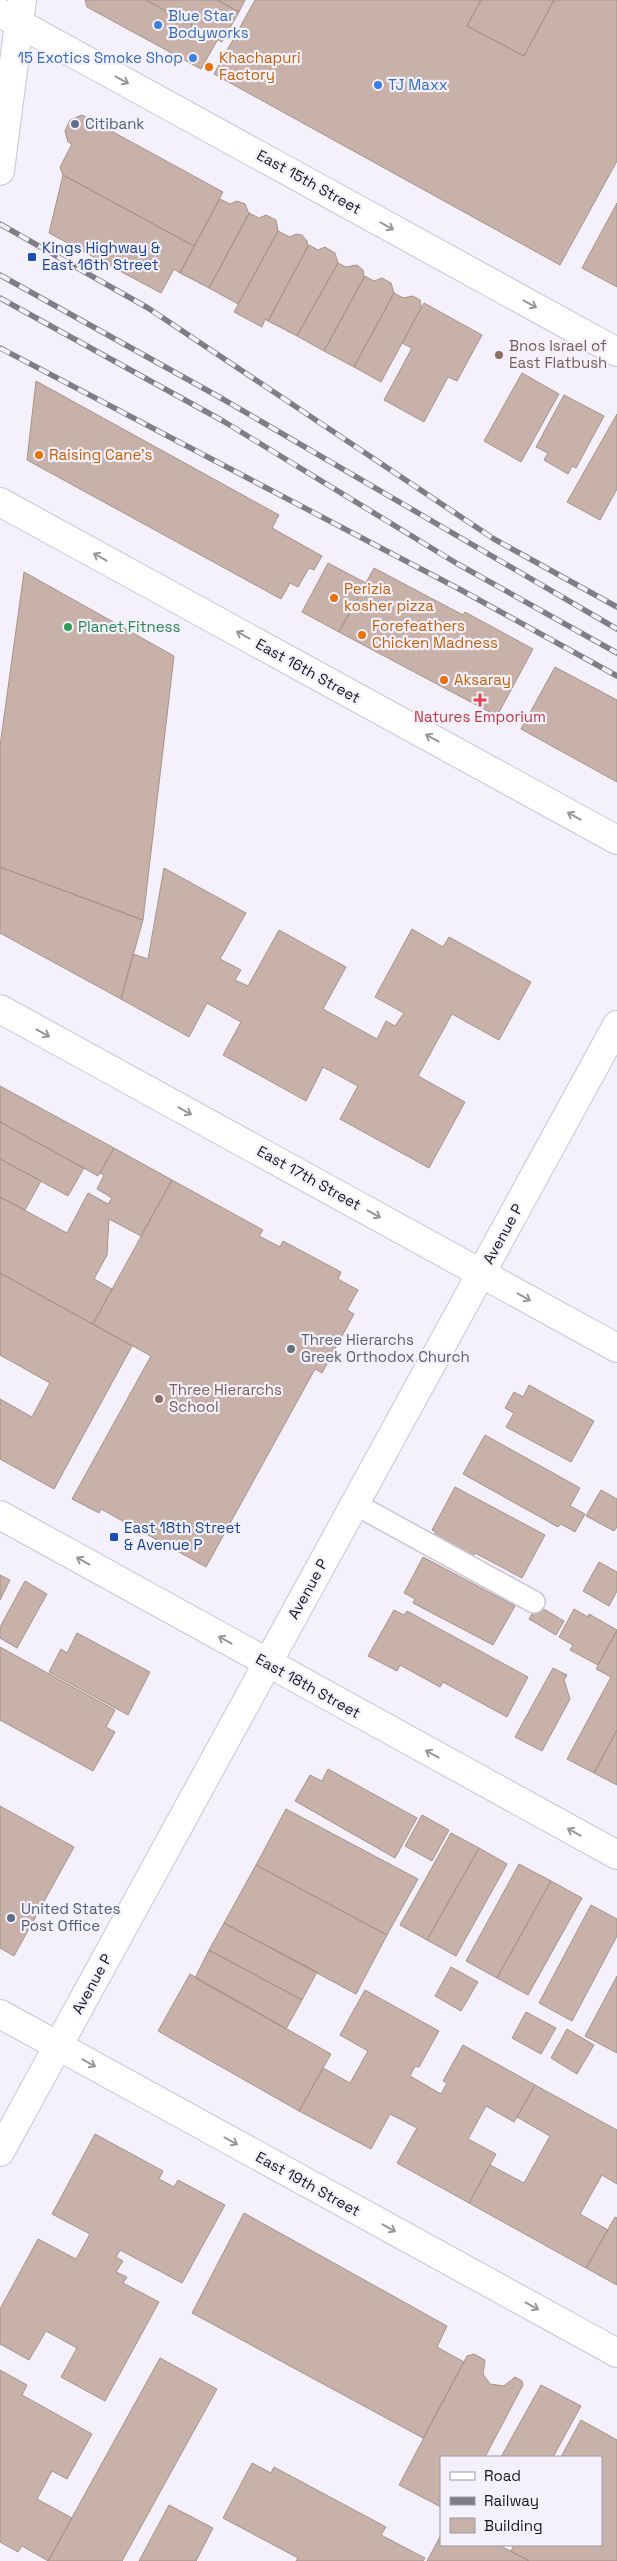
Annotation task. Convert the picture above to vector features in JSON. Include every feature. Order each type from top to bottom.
[{"type":"street","points":[[0,171],[13,12]]},
{"type":"street","name":"East 15th Street","points":[[13,12],[617,352]]},
{"type":"street","name":"East 16th Street","points":[[0,502],[617,840]]},
{"type":"street","name":"East 17th Street","points":[[0,1009],[617,1348]]},
{"type":"street","name":"Avenue P","points":[[0,2152],[617,1025]]},
{"type":"street","name":"East 18th Street","points":[[0,1515],[617,1855]]},
{"type":"street","name":"East 19th Street","points":[[0,2014],[617,2353]]},
{"type":"lane","points":[[355,1504],[534,1602]]},
{"type":"building","points":[[85,0],[146,0],[218,39],[201,69],[87,7]]},
{"type":"building","points":[[146,0],[217,0],[239,12],[222,42]]},
{"type":"building","points":[[217,0],[245,0],[239,12]]},
{"type":"building","points":[[255,0],[481,0],[467,26],[524,56],[554,0],[617,0],[617,161],[560,265],[214,74]]},
{"type":"building","points":[[481,0],[554,0],[524,56],[467,26]]},
{"type":"building","points":[[82,115],[223,192],[194,246],[63,175],[60,167],[72,144],[68,142],[65,131],[70,120]]},
{"type":"building","points":[[63,175],[194,246],[180,273],[174,269],[161,293],[49,233]]},
{"type":"building","points":[[220,199],[230,204],[237,201],[245,204],[249,214],[209,288],[180,273]]},
{"type":"building","points":[[617,203],[617,287],[582,268]]},
{"type":"building","points":[[249,213],[259,218],[266,215],[276,220],[278,231],[238,304],[209,288]]},
{"type":"building","points":[[278,231],[290,237],[296,234],[302,235],[307,241],[308,246],[268,321],[265,319],[262,327],[234,312]]},
{"type":"building","points":[[309,245],[318,250],[325,247],[335,253],[338,263],[297,336],[268,321]]},
{"type":"building","points":[[338,263],[346,267],[357,265],[363,270],[364,277],[324,351],[297,336]]},
{"type":"building","points":[[365,276],[374,281],[382,278],[391,283],[394,293],[354,367],[324,351]]},
{"type":"building","points":[[394,293],[403,298],[413,296],[420,300],[421,308],[381,382],[354,367]]},
{"type":"building","points":[[424,303],[482,335],[457,381],[448,377],[424,422],[384,400],[412,348],[402,343]]},
{"type":"building","points":[[522,373],[559,394],[521,462],[484,441]]},
{"type":"building","points":[[36,381],[279,515],[272,528],[322,556],[314,570],[309,568],[298,587],[290,583],[281,599],[27,460]]},
{"type":"building","points":[[564,395],[604,416],[576,468],[572,466],[568,474],[544,460],[548,453],[536,447]]},
{"type":"building","points":[[617,414],[617,489],[600,520],[567,502]]},
{"type":"building","points":[[328,563],[366,583],[339,632],[302,612]]},
{"type":"building","points":[[374,568],[463,615],[465,612],[533,649],[497,716],[339,632]]},
{"type":"building","points":[[24,572],[174,656],[143,920],[0,867],[0,746]]},
{"type":"building","points":[[555,667],[617,700],[617,782],[521,729]]},
{"type":"building","points":[[0,867],[143,920],[121,999],[0,933]]},
{"type":"building","points":[[164,868],[246,913],[220,959],[241,970],[235,980],[248,986],[279,930],[346,967],[323,1009],[377,1039],[386,1021],[395,1026],[404,1013],[375,997],[412,929],[443,947],[449,937],[531,982],[499,1040],[452,1014],[418,1076],[465,1102],[429,1168],[340,1119],[358,1086],[323,1067],[306,1101],[223,1055],[241,1022],[207,1003],[189,1037],[121,999],[133,954],[148,959]]},
{"type":"building","points":[[0,1086],[114,1148],[98,1176],[0,1122]]},
{"type":"building","points":[[0,1122],[84,1168],[68,1196],[0,1159]]},
{"type":"building","points":[[114,1148],[172,1180],[141,1236],[109,1219],[107,1255],[94,1279],[112,1289],[93,1324],[0,1273],[0,1197],[67,1233],[88,1193],[108,1204],[112,1198],[97,1189],[104,1175],[100,1173]]},
{"type":"building","points":[[0,1159],[41,1181],[25,1210],[0,1197]]},
{"type":"building","points":[[172,1180],[263,1230],[259,1236],[280,1247],[283,1241],[341,1272],[338,1279],[358,1290],[347,1310],[354,1314],[322,1373],[315,1369],[206,1567],[101,1509],[99,1513],[72,1499],[151,1356],[93,1324]]},
{"type":"building","points":[[0,1273],[132,1346],[54,1489],[0,1459],[0,1399],[32,1417],[50,1383],[0,1355]]},
{"type":"building","points":[[529,1385],[594,1421],[571,1462],[506,1427],[514,1413],[505,1408],[514,1392],[523,1397]]},
{"type":"building","points":[[485,1435],[580,1488],[570,1506],[585,1514],[575,1532],[561,1524],[558,1527],[463,1474]]},
{"type":"building","points":[[455,1487],[545,1535],[522,1578],[475,1553],[472,1558],[432,1537],[436,1532],[432,1530]]},
{"type":"building","points":[[601,1490],[617,1499],[617,1527],[614,1531],[586,1516]]},
{"type":"building","points":[[423,1557],[515,1606],[493,1645],[413,1603],[415,1599],[404,1593]]},
{"type":"building","points":[[599,1562],[617,1572],[617,1591],[609,1606],[583,1591]]},
{"type":"building","points":[[0,1575],[10,1580],[0,1600]]},
{"type":"building","points":[[25,1581],[47,1594],[17,1648],[0,1638],[0,1627]]},
{"type":"building","points":[[537,1605],[564,1621],[556,1635],[529,1619]]},
{"type":"building","points":[[574,1609],[588,1617],[589,1614],[617,1630],[598,1665],[570,1650],[573,1645],[559,1637]]},
{"type":"building","points":[[394,1610],[404,1615],[407,1611],[528,1677],[507,1717],[443,1682],[440,1687],[400,1665],[397,1671],[368,1656]]},
{"type":"building","points":[[617,1631],[617,1730],[594,1773],[567,1759],[611,1677],[596,1669]]},
{"type":"building","points":[[77,1633],[150,1672],[128,1715],[49,1672],[61,1649],[67,1653]]},
{"type":"building","points":[[0,1647],[115,1710],[106,1727],[115,1732],[93,1771],[0,1720]]},
{"type":"building","points":[[553,1668],[567,1675],[564,1680],[570,1699],[542,1751],[515,1737]]},
{"type":"building","points":[[617,1730],[617,1785],[594,1773]]},
{"type":"building","points":[[328,1769],[417,1818],[395,1858],[295,1801],[310,1775],[322,1781]]},
{"type":"building","points":[[0,1806],[74,1847],[14,1956],[0,1948]]},
{"type":"building","points":[[286,1809],[418,1879],[387,1935],[256,1865]]},
{"type":"building","points":[[422,1815],[449,1830],[432,1861],[405,1846]]},
{"type":"building","points":[[451,1833],[479,1848],[427,1940],[400,1925]]},
{"type":"building","points":[[479,1848],[507,1864],[456,1956],[427,1940]]},
{"type":"building","points":[[519,1864],[551,1881],[497,1978],[466,1961]]},
{"type":"building","points":[[256,1865],[387,1935],[356,1994],[224,1923]]},
{"type":"building","points":[[551,1881],[582,1898],[528,1995],[497,1978]]},
{"type":"building","points":[[591,1905],[617,1919],[617,1936],[572,2021],[539,2003]]},
{"type":"building","points":[[224,1923],[317,1972],[302,2000],[209,1950]]},
{"type":"building","points":[[209,1950],[302,2000],[286,2029],[195,1978]]},
{"type":"building","points":[[451,1967],[478,1982],[461,2011],[435,1996]]},
{"type":"building","points":[[190,1974],[331,2054],[299,2111],[158,2031]]},
{"type":"building","points":[[617,1976],[617,2053],[585,2036]]},
{"type":"building","points":[[365,1990],[439,2031],[419,2067],[415,2066],[410,2076],[441,2094],[447,2083],[443,2081],[463,2045],[535,2085],[514,2122],[486,2106],[468,2139],[496,2154],[469,2203],[397,2163],[417,2128],[390,2114],[371,2149],[299,2111],[323,2068],[350,2083],[368,2051],[340,2035]]},
{"type":"building","points":[[526,2012],[556,2028],[541,2054],[512,2038]]},
{"type":"building","points":[[567,2029],[594,2045],[577,2074],[551,2058]]},
{"type":"building","points":[[535,2085],[617,2130],[617,2184],[602,2175],[580,2214],[608,2230],[586,2268],[469,2203],[490,2165],[524,2183],[550,2136],[517,2117]]},
{"type":"building","points":[[95,2134],[163,2171],[159,2179],[174,2187],[178,2180],[225,2205],[182,2283],[120,2250],[116,2257],[123,2261],[116,2272],[127,2277],[123,2283],[159,2302],[105,2401],[61,2377],[77,2348],[46,2331],[29,2360],[0,2344],[0,2309],[38,2239],[76,2259],[90,2234],[52,2214]]},
{"type":"building","points":[[244,2213],[447,2326],[437,2347],[464,2362],[423,2438],[192,2313]]},
{"type":"building","points":[[615,2217],[617,2218],[617,2285],[586,2268]]},
{"type":"building","points":[[474,2354],[485,2360],[483,2374],[490,2384],[504,2386],[515,2377],[522,2381],[523,2385],[486,2456],[440,2456],[440,2506],[399,2485],[467,2356]]},
{"type":"building","points":[[160,2358],[217,2389],[122,2561],[48,2561]]},
{"type":"building","points":[[0,2370],[27,2385],[22,2395],[92,2434],[67,2479],[52,2471],[37,2499],[72,2518],[48,2561],[22,2546],[18,2552],[0,2542]]},
{"type":"building","points":[[541,2385],[581,2406],[554,2456],[502,2456]]},
{"type":"building","points":[[581,2420],[617,2440],[617,2561],[529,2561],[511,2551],[514,2546],[602,2546],[602,2456],[562,2456]]},
{"type":"building","points":[[252,2463],[271,2473],[274,2467],[386,2527],[381,2535],[425,2558],[423,2561],[296,2561],[298,2558],[223,2518]]},
{"type":"building","points":[[169,2505],[213,2528],[196,2561],[139,2561]]},
{"type":"building","points":[[440,2537],[440,2546],[501,2546],[529,2561],[427,2561]]},
{"type":"railway","points":[[0,224],[148,308],[494,539],[617,607]]},
{"type":"railway","points":[[0,275],[221,398],[617,629]]},
{"type":"railway","points":[[0,298],[223,421],[456,563],[617,653]]},
{"type":"railway","points":[[0,348],[461,590],[617,676]]},
{"type":"place","name":"Blue Star Bodyworks","points":[[158,25]]},
{"type":"place","name":"15 Exotics Smoke Shop","points":[[193,58]]},
{"type":"place","name":"Khachapuri Factory","points":[[209,67]]},
{"type":"place","name":"TJ Maxx","points":[[378,85]]},
{"type":"place","name":"Citibank","points":[[75,124]]},
{"type":"place","name":"Kings Highway & East 16th Street","points":[[32,257]]},
{"type":"place","name":"Bnos Israel of East Flatbush","points":[[499,355]]},
{"type":"place","name":"Raising Cane's","points":[[39,455]]},
{"type":"place","name":"Perizia kosher pizza","points":[[334,598]]},
{"type":"place","name":"Planet Fitness","points":[[68,627]]},
{"type":"place","name":"Forefeathers Chicken Madness","points":[[362,635]]},
{"type":"place","name":"Aksaray","points":[[444,680]]},
{"type":"place","name":"Natures Emporium","points":[[480,700]]},
{"type":"place","name":"Three Hierarchs Greek Orthodox Church","points":[[291,1349]]},
{"type":"place","name":"Three Hierarchs School","points":[[159,1399]]},
{"type":"place","name":"East 18th Street & Avenue P","points":[[114,1537]]},
{"type":"place","name":"United States Post Office","points":[[11,1918]]}]
